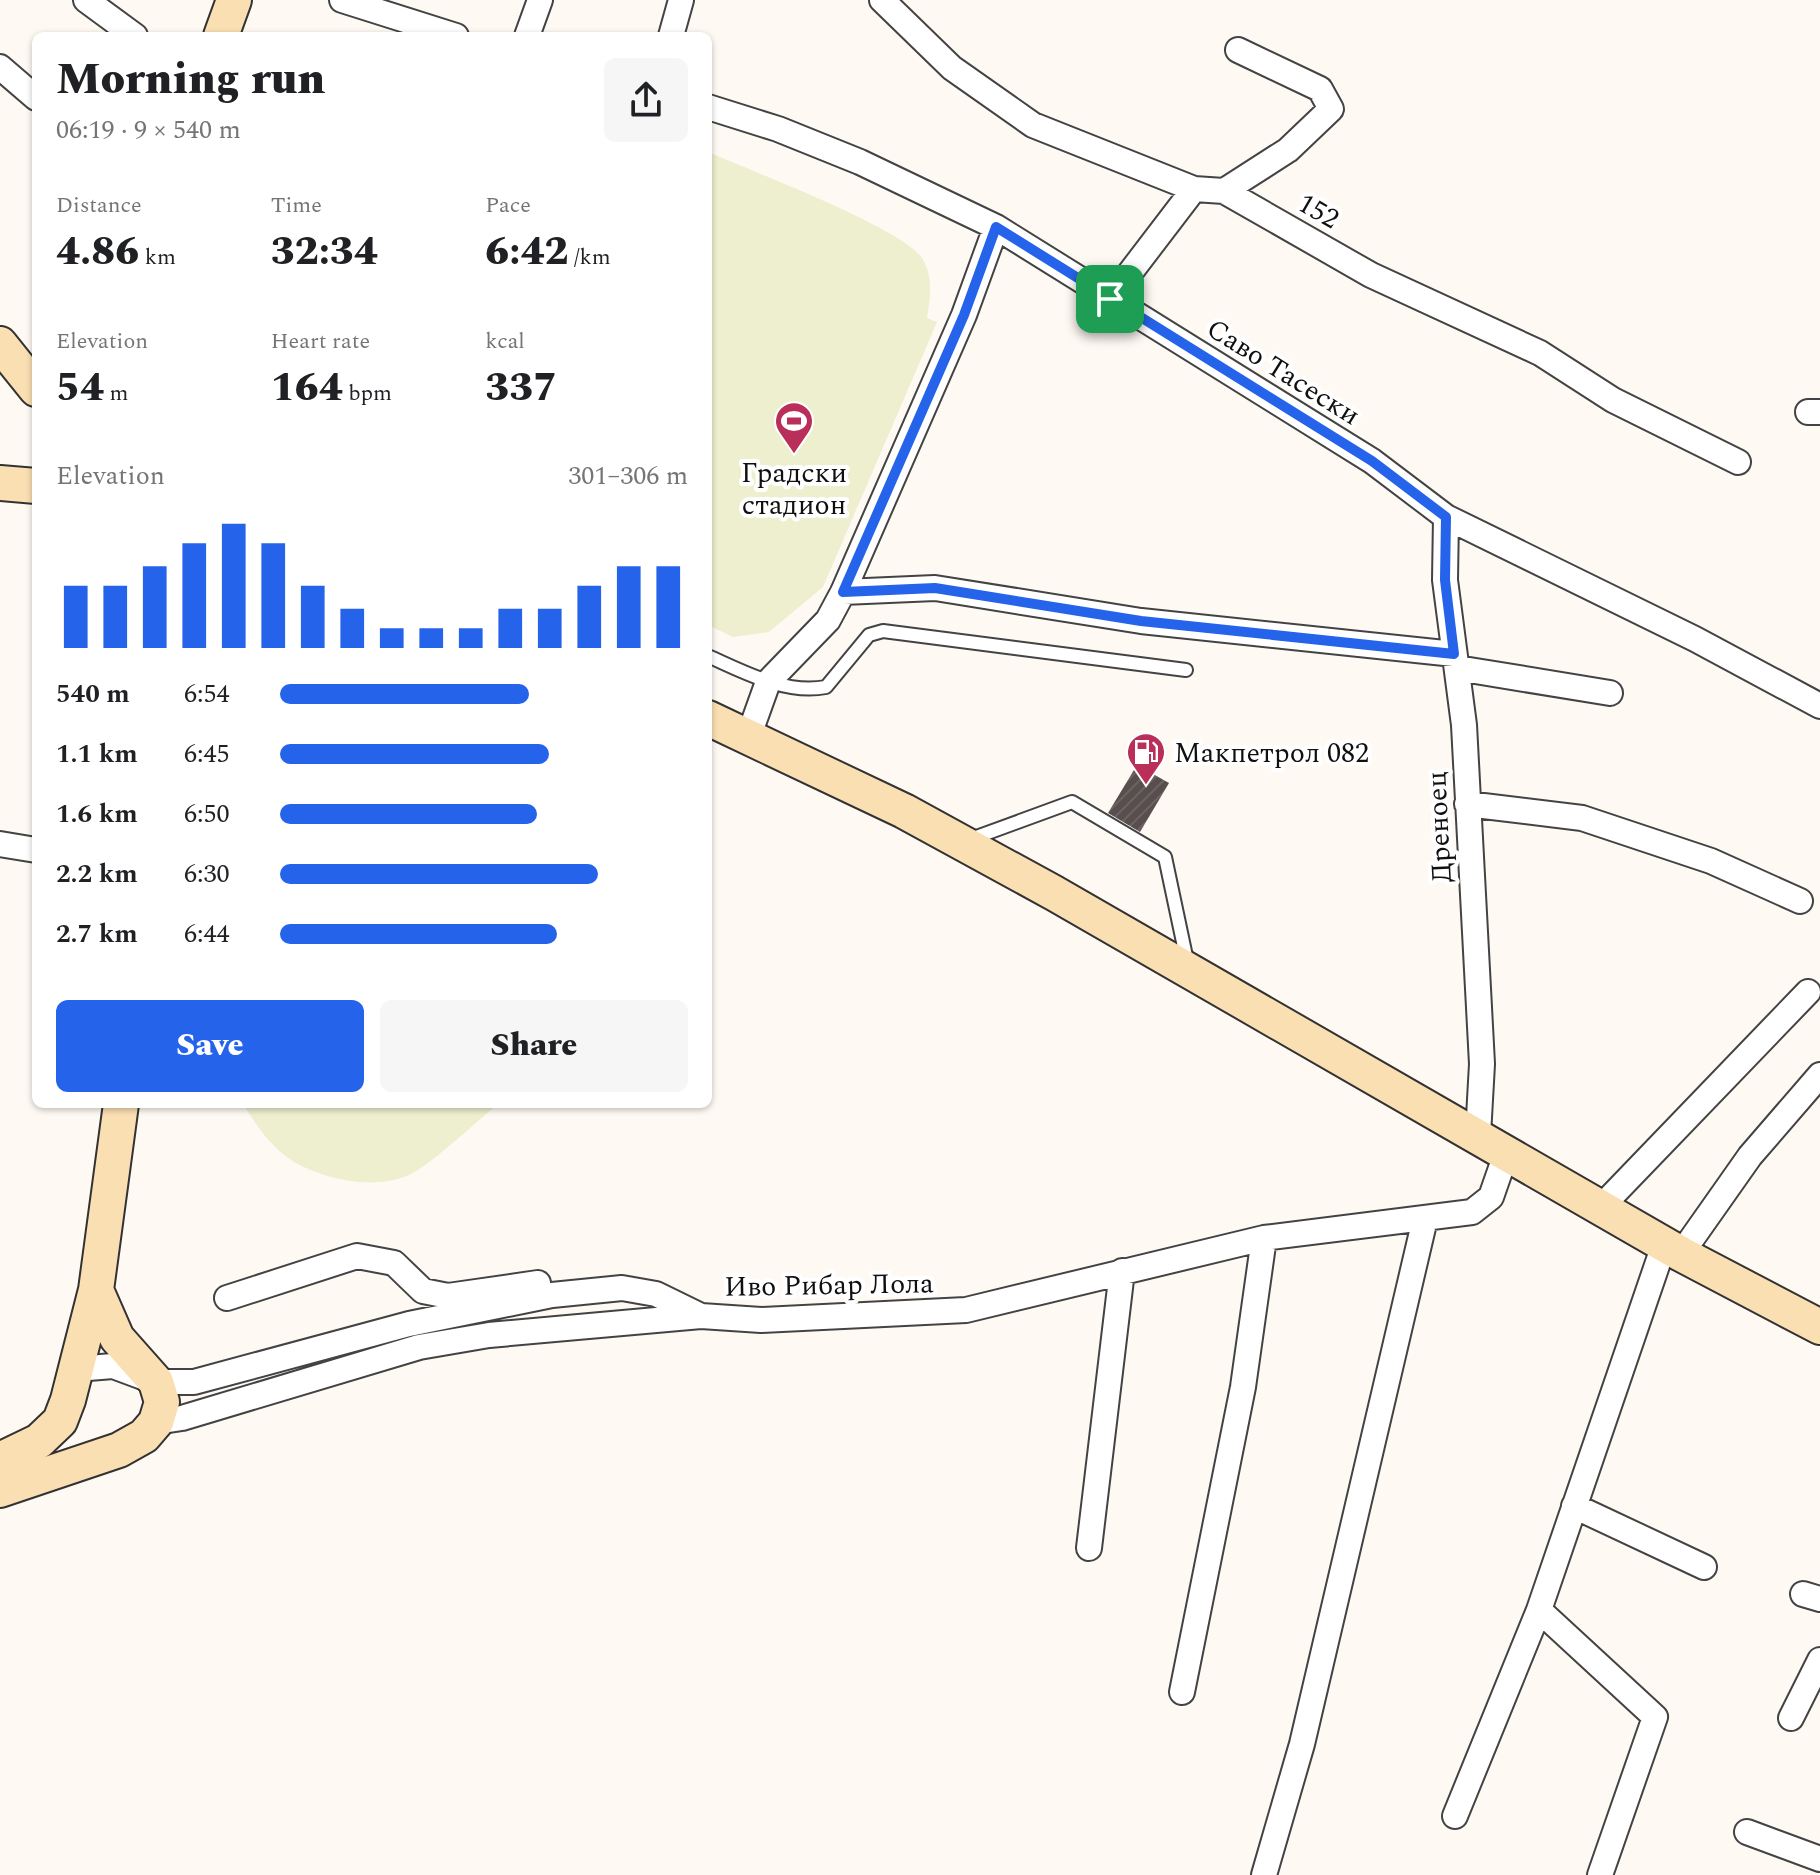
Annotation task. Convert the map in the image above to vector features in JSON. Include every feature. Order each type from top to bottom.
[{"type":"main road","points":[[222,32],[234,0]]},
{"type":"main road","points":[[0,344],[32,384]]},
{"type":"main road","points":[[0,483],[32,486]]},
{"type":"main road","points":[[712,720],[904,811],[959,844],[1054,893],[1673,1248],[1820,1327]]},
{"type":"main road","points":[[0,1460],[39,1441],[60,1421],[96,1290],[120,1108]]},
{"type":"main road","points":[[0,1490],[119,1450],[144,1436],[156,1422],[162,1402],[156,1382],[117,1338],[96,1290]]},
{"type":"main road","points":[[60,1421],[94,1457]]},
{"type":"street","points":[[86,0],[130,32]]},
{"type":"street","points":[[342,0],[443,32]]},
{"type":"street","points":[[528,32],[540,0]]},
{"type":"street","points":[[672,32],[681,0]]},
{"type":"street","name":"152","points":[[882,0],[952,68],[1033,125],[1194,189],[1224,191],[1371,275],[1540,353],[1613,400],[1738,462]]},
{"type":"street","points":[[1224,191],[1288,150],[1331,109],[1320,89],[1238,50]]},
{"type":"street","points":[[4,79],[32,96]]},
{"type":"street","name":"Саво Тасески","points":[[712,108],[778,129],[860,162],[996,227],[1372,461],[1446,517],[1695,639],[1820,706]]},
{"type":"street","points":[[1110,299],[1194,189]]},
{"type":"street","points":[[749,735],[768,682],[828,620],[843,592],[964,315],[996,227]]},
{"type":"street","name":"Дреноец","points":[[1446,517],[1445,580],[1467,804],[1482,1064],[1492,1143]]},
{"type":"street","points":[[843,592],[935,588],[1141,621],[1455,661],[1610,693]]},
{"type":"street","points":[[1467,804],[1582,818],[1711,861],[1800,901]]},
{"type":"street","points":[[0,844],[32,849]]},
{"type":"street","points":[[1602,1206],[1808,992]]},
{"type":"street","points":[[1455,1816],[1539,1610],[1574,1506],[1673,1248],[1820,1075]]},
{"type":"street","name":"Иво Рибар Лола","points":[[76,1369],[113,1366],[156,1382],[194,1382],[409,1324],[552,1295],[622,1288],[656,1294],[701,1316],[761,1320],[966,1310],[1264,1238],[1472,1212],[1491,1197],[1492,1143]]},
{"type":"street","points":[[1264,1875],[1302,1744],[1425,1219]]},
{"type":"street","points":[[1182,1692],[1243,1387],[1264,1238]]},
{"type":"street","points":[[227,1298],[357,1256],[394,1263],[423,1291],[448,1296],[537,1283],[552,1295]]},
{"type":"street","points":[[1089,1548],[1122,1271]]},
{"type":"street","points":[[156,1422],[182,1418],[419,1347],[489,1335],[701,1316]]},
{"type":"street","points":[[1574,1506],[1704,1567]]},
{"type":"street","points":[[1539,1610],[1655,1717],[1600,1875]]},
{"type":"street","points":[[1791,1718],[1820,1660]]},
{"type":"street","points":[[1747,1832],[1820,1859]]},
{"type":"lane","points":[[712,658],[768,682],[816,689],[826,687],[869,635],[883,631],[1186,670]]},
{"type":"lane","points":[[959,844],[1072,802],[1165,857],[1189,972]]},
{"type":"green space","name":"Градски стадион","points":[[712,154],[857,216],[909,246],[926,265],[930,288],[927,318],[937,322],[823,587],[769,632],[733,637],[712,627]]},
{"type":"green space","points":[[246,1108],[493,1108],[411,1174],[382,1182],[334,1178],[304,1167],[283,1154]]},
{"type":"building","points":[[1137,765],[1169,783],[1140,832],[1108,813]]},
{"type":"place","name":"Градски стадион","points":[[794,455]]},
{"type":"place","name":"Макпетрол 082","points":[[1146,786]]},
{"type":"route","points":[[996,227],[1110,299],[1372,461],[1446,517],[1445,580],[1454,654],[1141,621],[935,588],[843,592],[964,315],[996,227]]}]
